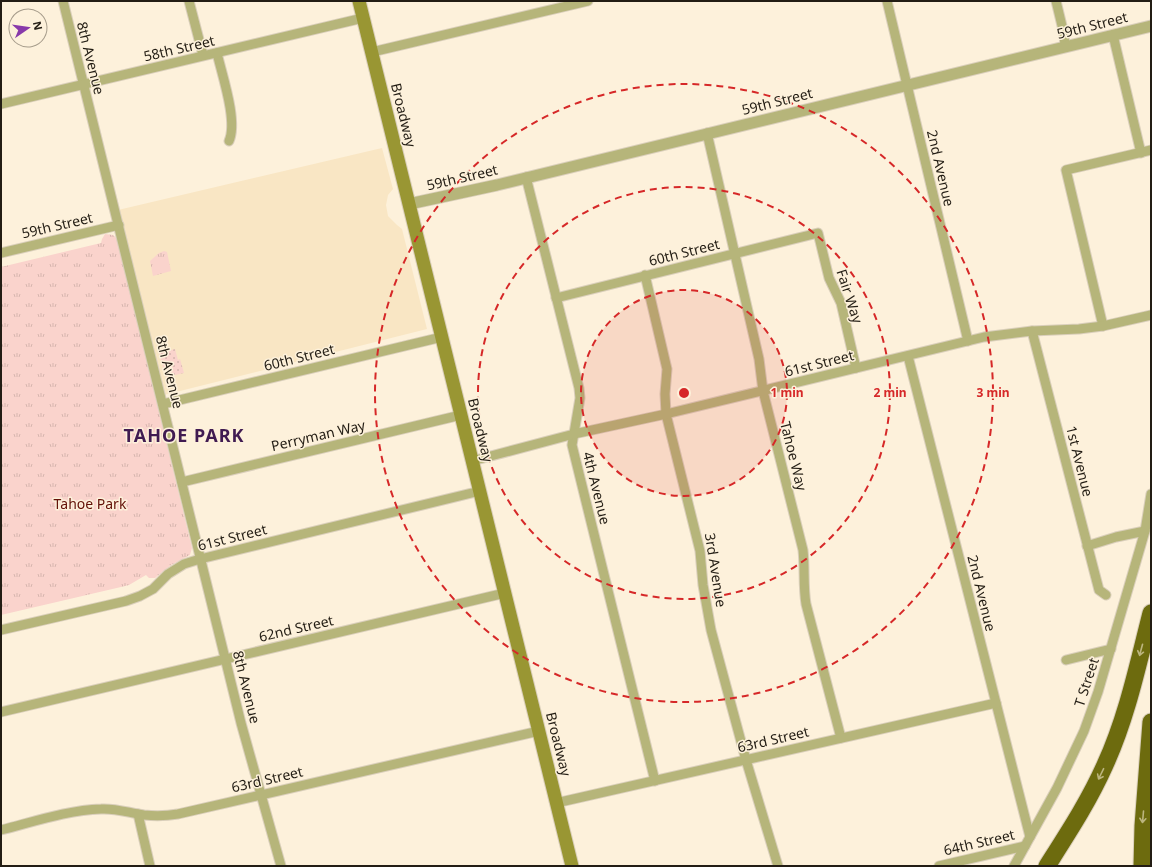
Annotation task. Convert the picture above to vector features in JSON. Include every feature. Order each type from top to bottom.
[{"type":"highway","points":[[1047,866],[1083,809],[1106,764],[1123,718],[1151,613]]},
{"type":"highway","points":[[1142,866],[1143,826],[1151,722]]},
{"type":"main road","name":"Broadway","points":[[359,1],[572,866]]},
{"type":"street","name":"8th Avenue","points":[[63,1],[225,660],[281,866]]},
{"type":"street","points":[[189,1],[203,55]]},
{"type":"street","points":[[372,52],[588,1]]},
{"type":"street","name":"2nd Avenue","points":[[887,1],[968,341]]},
{"type":"street","points":[[1056,1],[1064,34],[1065,47]]},
{"type":"street","name":"58th Street","points":[[1,104],[363,18]]},
{"type":"street","name":"59th Street","points":[[409,204],[707,134],[1151,26]]},
{"type":"street","points":[[1113,35],[1141,153]]},
{"type":"street","points":[[216,53],[232,118],[232,136],[229,141]]},
{"type":"street","name":"Tahoe Way","points":[[707,134],[759,359],[763,391],[803,550],[806,604],[841,738]]},
{"type":"street","points":[[1102,326],[1066,170],[1151,150]]},
{"type":"street","name":"4th Avenue","points":[[526,177],[579,388],[580,398],[572,445],[655,781]]},
{"type":"street","name":"59th Street","points":[[1,253],[119,225]]},
{"type":"street","name":"60th Street","points":[[556,298],[818,233]]},
{"type":"street","name":"Fair Way","points":[[818,233],[829,278],[841,303],[856,368]]},
{"type":"street","name":"3rd Avenue","points":[[645,275],[667,369],[665,399],[666,414],[700,551],[703,586],[711,630],[746,760],[778,866]]},
{"type":"street","name":"61st Street","points":[[472,461],[574,434],[666,414],[968,341],[1032,331],[1079,329],[1102,326],[1151,315]]},
{"type":"street","name":"1st Avenue","points":[[1032,331],[1087,546],[1100,590],[1106,595]]},
{"type":"street","name":"60th Street","points":[[163,404],[442,337]]},
{"type":"street","name":"2nd Avenue","points":[[908,356],[1030,837]]},
{"type":"street","name":"Perryman Way","points":[[182,482],[461,415]]},
{"type":"street","name":"61st Street","points":[[1,630],[126,601],[140,596],[152,589],[168,574],[184,564],[200,559],[480,492]]},
{"type":"street","name":"T Street","points":[[1014,866],[1057,788],[1084,732],[1098,692],[1145,531],[1151,494]]},
{"type":"street","points":[[1087,546],[1116,537],[1145,531]]},
{"type":"street","name":"62nd Street","points":[[1,712],[225,660],[505,592]]},
{"type":"street","points":[[1066,660],[1111,649]]},
{"type":"street","name":"63rd Street","points":[[556,803],[996,703]]},
{"type":"street","name":"63rd Street","points":[[1,830],[82,810],[102,808],[162,816],[178,814],[539,731]]},
{"type":"street","points":[[138,814],[150,866]]},
{"type":"street","name":"64th Street","points":[[939,866],[1025,846]]},
{"type":"shaded area","points":[[382,148],[393,189],[388,195],[386,205],[388,216],[402,229],[427,329],[164,395],[118,210]]},
{"type":"green space","name":"Tahoe Park","points":[[105,234],[113,235],[117,239],[192,548],[190,555],[171,565],[155,578],[149,578],[146,575],[129,585],[1,615],[1,267],[101,243]]},
{"type":"green space","points":[[164,251],[167,252],[171,271],[153,276],[150,261],[159,253]]},
{"type":"green space","points":[[175,349],[184,373],[166,377],[159,353]]},
{"type":"district","name":"TAHOE PARK","points":[[184,435]]}]
